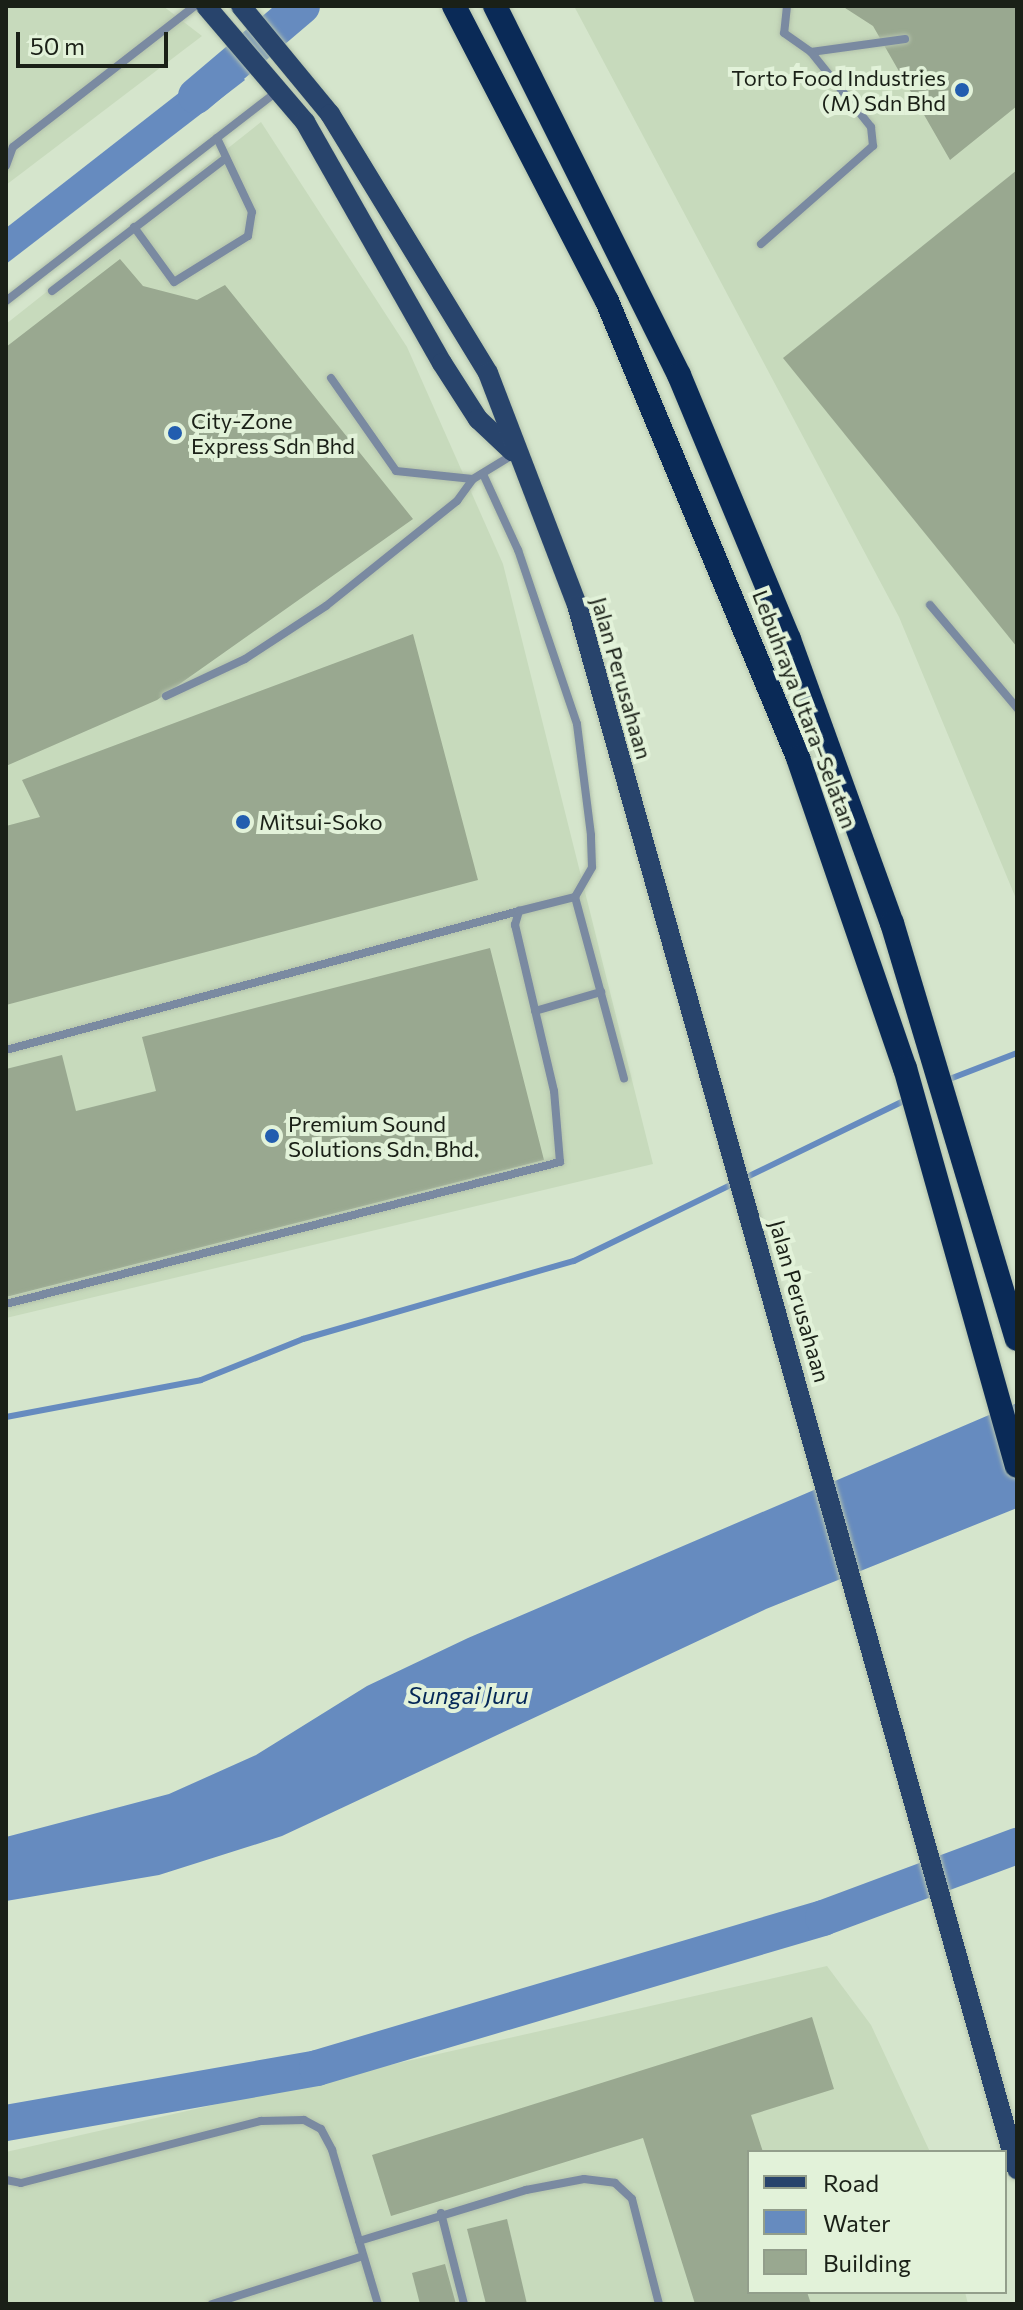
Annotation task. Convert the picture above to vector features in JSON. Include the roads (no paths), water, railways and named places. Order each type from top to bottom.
[{"type":"highway","name":"Lebuhraya Utara–Selatan","points":[[454,6],[607,301],[716,549],[798,758],[905,1068],[976,1308],[1017,1466]]},
{"type":"highway","name":"Lebuhraya Utara–Selatan","points":[[495,6],[723,475],[789,639],[950,1101],[1017,1339]]},
{"type":"main road","name":"Jalan Perusahaan","points":[[241,6],[289,59],[393,207],[488,373],[515,454],[577,605],[947,1908],[1017,2169]]},
{"type":"main road","name":"Jalan Perusahaan","points":[[204,7],[279,90],[407,291],[442,363],[478,419],[515,454]]},
{"type":"lane","points":[[761,244],[873,146],[871,127],[811,52],[784,33],[787,6]]},
{"type":"lane","points":[[6,166],[13,147],[204,7]]},
{"type":"lane","points":[[811,52],[905,39]]},
{"type":"lane","points":[[6,301],[279,90]]},
{"type":"lane","points":[[6,138],[13,147]]},
{"type":"lane","points":[[134,227],[174,282],[248,236],[252,212],[217,138]]},
{"type":"lane","points":[[52,291],[226,158]]},
{"type":"lane","points":[[331,378],[396,471],[473,479]]},
{"type":"lane","points":[[166,696],[245,659],[326,606],[457,501],[473,479],[515,454]]},
{"type":"lane","points":[[483,474],[518,550],[577,724],[592,867],[575,897],[624,1078]]},
{"type":"lane","points":[[930,605],[1017,708]]},
{"type":"lane","points":[[6,1050],[575,897]]},
{"type":"lane","points":[[6,1304],[560,1162],[565,1153],[535,1011],[514,943],[519,911]]},
{"type":"lane","points":[[535,1011],[601,992]]},
{"type":"lane","points":[[6,2180],[21,2183],[261,2121],[304,2120],[321,2129],[332,2150],[378,2304]]},
{"type":"lane","points":[[359,2241],[441,2213],[584,2179],[615,2183],[632,2199],[659,2304]]},
{"type":"lane","points":[[441,2213],[464,2304]]},
{"type":"lane","points":[[212,2304],[363,2256]]},
{"type":"water","points":[[225,57],[245,80],[6,264],[6,228]]},
{"type":"water","name":"Sungai Juru","points":[[1017,1403],[1017,1508],[766,1609],[282,1836],[159,1875],[6,1901],[6,1837],[169,1794],[256,1755],[367,1686],[468,1638]]},
{"type":"waterway","points":[[196,96],[302,6]]},
{"type":"waterway","points":[[947,1080],[1017,1053]]},
{"type":"waterway","points":[[6,1417],[201,1380],[303,1339],[574,1261],[908,1099]]},
{"type":"waterway","points":[[6,2123],[317,2068],[823,1918],[1017,1846]]},
{"type":"place","name":"Torto Food Industries (M) Sdn Bhd","points":[[962,90]]},
{"type":"place","name":"City-Zone Express Sdn Bhd","points":[[175,433]]},
{"type":"place","name":"Mitsui-Soko","points":[[243,822]]},
{"type":"place","name":"Premium Sound Solutions Sdn. Bhd.","points":[[272,1136]]}]
